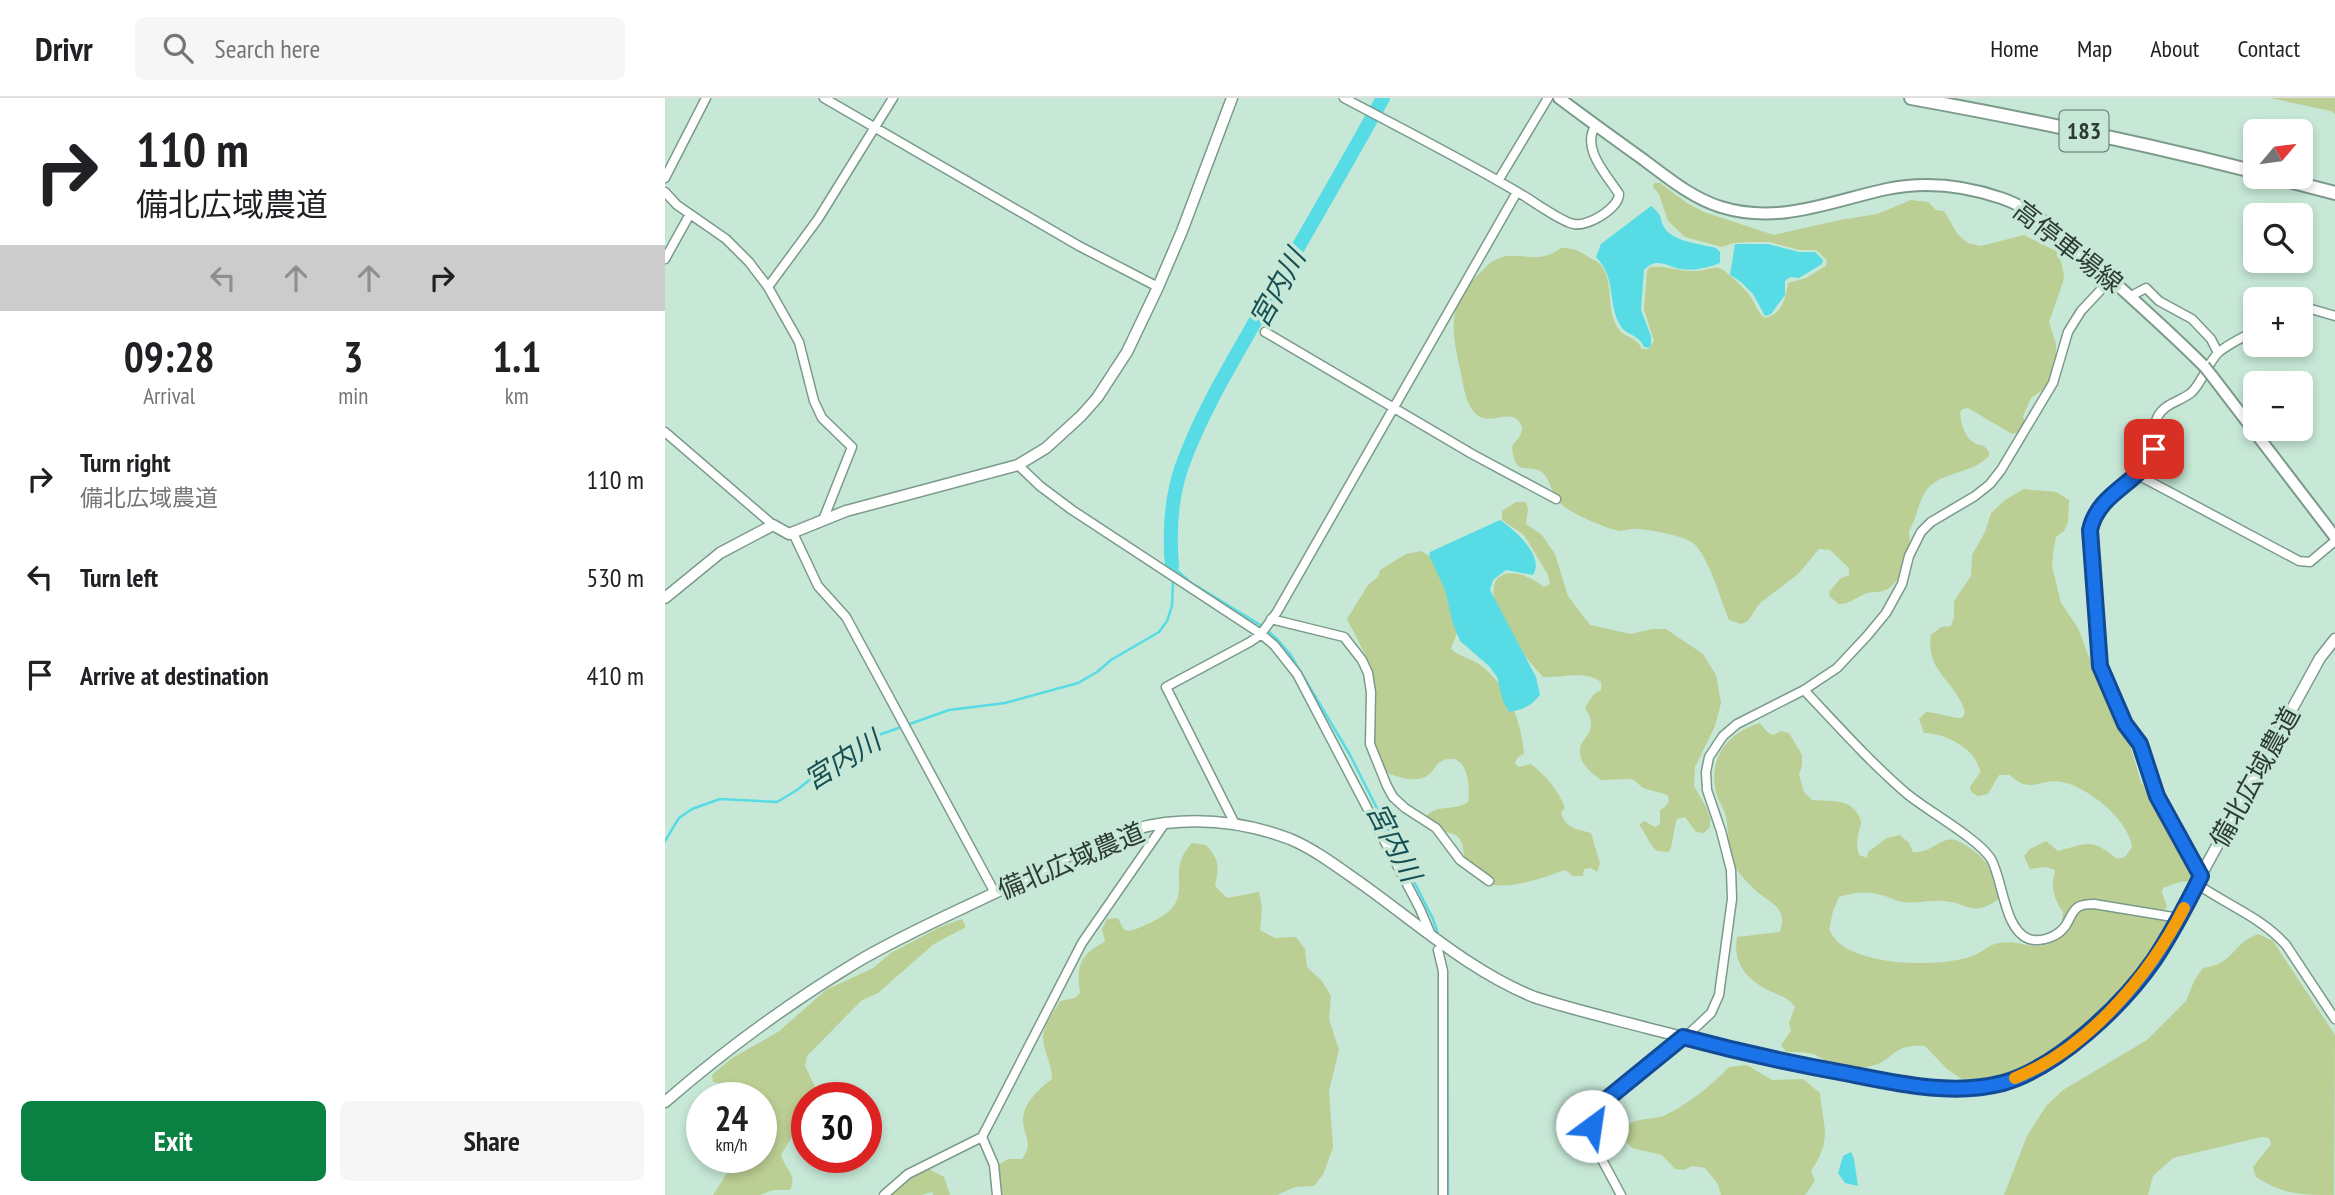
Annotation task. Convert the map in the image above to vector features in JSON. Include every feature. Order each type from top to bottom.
[{"type":"highway","name":"183","points":[[1911,98],[2037,121],[2243,169]]},
{"type":"highway","points":[[2313,187],[2335,193]]},
{"type":"main road","name":"高停車場線","points":[[1559,98],[1679,186],[1721,207],[1773,214],[1800,212],[1887,189],[1949,185],[2004,199],[2034,215],[2063,236],[2131,296],[2204,366],[2335,539]]},
{"type":"street","points":[[665,178],[706,98]]},
{"type":"street","points":[[824,98],[1079,246],[1158,287]]},
{"type":"street","points":[[768,287],[818,219],[893,98]]},
{"type":"street","points":[[665,432],[773,525],[789,534],[846,511],[1018,465],[1046,448],[1081,416],[1097,398],[1127,352],[1182,231],[1232,98]]},
{"type":"street","points":[[1344,98],[1572,224],[1585,225],[1619,200],[1619,194],[1592,152],[1591,132],[1596,125]]},
{"type":"street","points":[[1498,181],[1548,98]]},
{"type":"street","points":[[665,192],[671,200],[726,239],[749,262],[768,287],[799,342],[814,401],[822,418],[852,447],[823,520]]},
{"type":"street","points":[[1235,824],[1166,687],[1261,634],[1517,192]]},
{"type":"street","points":[[665,259],[690,214]]},
{"type":"street","points":[[1621,1195],[1593,1143],[1593,1117],[1607,1098],[1710,1013],[1719,995],[1732,899],[1731,870],[1707,790],[1709,757],[1723,736],[1737,724],[1804,690],[1837,668],[1886,613],[1902,584],[1909,556],[1921,532],[1931,522],[1975,496],[1990,484],[2001,470],[2053,383],[2068,332],[2081,312],[2111,279]]},
{"type":"street","points":[[2131,296],[2146,288],[2159,302],[2192,319],[2211,339],[2218,353]]},
{"type":"street","points":[[2313,310],[2335,316]]},
{"type":"street","points":[[1265,332],[1472,454],[1556,499]]},
{"type":"street","points":[[2243,338],[2218,353],[2190,394],[2172,402],[2158,415],[2154,449],[2149,462],[2102,502],[2093,517],[2090,530],[2100,666],[2125,724],[2140,744],[2157,796],[2199,880],[2277,935],[2335,1019]]},
{"type":"street","points":[[1018,465],[1072,510],[1261,634],[1285,657],[1303,685],[1435,941],[1443,971],[1443,1195]]},
{"type":"street","points":[[2136,474],[2299,561],[2310,562],[2335,539]]},
{"type":"street","points":[[665,598],[720,553],[773,525]]},
{"type":"street","points":[[793,533],[818,586],[846,617],[995,893]]},
{"type":"street","points":[[1271,619],[1345,637],[1369,673],[1370,744],[1387,786],[1405,808],[1436,828],[1460,860],[1489,881]]},
{"type":"street","name":"備北広域農道","points":[[665,1102],[771,1018],[869,956],[1072,855],[1112,838],[1165,823],[1207,822],[1235,824],[1292,840],[1326,859],[1435,941],[1497,979],[1534,997],[1763,1058],[1895,1083],[1970,1089],[2004,1082],[2036,1070],[2061,1053],[2094,1025],[2143,974],[2179,918],[2320,658],[2335,639]]},
{"type":"street","points":[[1804,690],[1907,794],[1990,858],[2010,918],[2019,933],[2027,939],[2041,941],[2065,928],[2076,909],[2083,905],[2107,906],[2179,918]]},
{"type":"street","points":[[884,1195],[908,1174],[982,1137],[1082,943],[1165,823]]},
{"type":"street","points":[[982,1137],[994,1165],[997,1195]]},
{"type":"green space","points":[[2270,98],[2335,98],[2335,114],[2331,111]]},
{"type":"green space","points":[[1654,183],[1660,183],[1704,212],[1774,235],[1877,214],[1911,200],[1928,202],[1936,210],[1944,211],[1958,235],[1968,243],[1981,246],[2024,235],[2056,251],[2060,258],[2063,282],[2049,322],[2056,344],[2056,361],[2047,387],[2031,398],[2020,432],[2012,434],[1968,408],[1962,409],[1960,413],[1966,434],[1973,442],[1984,446],[1989,456],[1975,466],[1944,477],[1926,491],[1909,531],[1908,555],[1902,572],[1886,590],[1867,593],[1839,604],[1830,597],[1829,592],[1840,579],[1849,575],[1849,568],[1830,550],[1819,549],[1798,574],[1759,604],[1748,621],[1741,624],[1729,620],[1709,567],[1693,543],[1657,532],[1615,530],[1567,509],[1556,498],[1543,473],[1520,467],[1516,463],[1512,446],[1520,435],[1520,423],[1511,417],[1481,417],[1469,405],[1454,335],[1455,312],[1465,289],[1488,265],[1499,258],[1542,257],[1565,248],[1578,251],[1597,261],[1605,271],[1614,321],[1621,331],[1636,341],[1642,349],[1649,349],[1654,341],[1644,310],[1647,271],[1650,267],[1691,271],[1721,269],[1745,290],[1765,318],[1779,309],[1788,283],[1806,278],[1826,266],[1827,260],[1816,250],[1799,250],[1770,242],[1733,243],[1722,247],[1685,237],[1668,221],[1659,194],[1653,187]]},
{"type":"green space","points":[[2024,489],[2056,492],[2069,500],[2068,522],[2064,531],[2056,537],[2052,566],[2061,603],[2078,628],[2108,707],[2127,735],[2141,782],[2192,865],[2190,881],[2163,888],[2167,906],[2164,911],[2167,927],[2165,936],[2153,950],[2146,965],[2104,1009],[2040,1059],[2013,1073],[1962,1079],[1947,1069],[1925,1046],[1906,1047],[1879,1063],[1861,1067],[1838,1065],[1810,1053],[1786,1052],[1781,1045],[1791,1031],[1789,1023],[1795,1007],[1787,999],[1763,988],[1749,977],[1737,955],[1737,937],[1780,932],[1782,919],[1777,907],[1754,889],[1736,868],[1726,817],[1716,792],[1714,780],[1718,758],[1723,748],[1738,733],[1760,723],[1773,735],[1781,731],[1789,733],[1802,755],[1799,775],[1804,792],[1812,800],[1844,803],[1859,816],[1859,855],[1867,858],[1868,852],[1887,838],[1900,835],[1909,843],[1913,852],[1926,850],[1944,841],[1960,842],[1973,850],[1989,867],[1996,881],[1999,899],[1982,908],[1975,909],[1942,901],[1902,902],[1869,893],[1839,897],[1829,930],[1839,943],[1851,951],[1867,956],[1903,962],[1940,962],[1970,957],[1999,943],[2037,946],[2052,943],[2060,937],[2063,912],[2053,890],[2055,870],[2046,867],[2030,869],[2024,856],[2030,849],[2046,841],[2058,851],[2094,845],[2117,859],[2125,857],[2132,847],[2123,826],[2106,806],[2072,785],[2054,781],[2029,785],[2010,775],[1999,775],[1988,794],[1978,796],[1971,792],[1970,787],[1981,771],[1973,757],[1950,739],[1924,733],[1919,719],[1926,712],[1962,718],[1965,712],[1961,701],[1933,658],[1930,648],[1931,635],[1941,627],[1951,626],[1954,601],[1971,576],[1972,555],[1985,532],[1991,513],[2005,500]]},
{"type":"green space","points":[[1516,502],[1526,502],[1526,524],[1542,535],[1555,554],[1568,596],[1590,625],[1631,634],[1666,629],[1703,654],[1716,675],[1721,703],[1715,726],[1695,767],[1694,786],[1706,807],[1710,827],[1704,833],[1696,832],[1685,817],[1677,819],[1669,852],[1657,851],[1639,825],[1644,821],[1655,827],[1660,824],[1660,810],[1669,801],[1668,795],[1643,788],[1630,779],[1601,780],[1582,760],[1580,749],[1591,725],[1585,707],[1594,694],[1601,690],[1601,682],[1580,675],[1543,677],[1529,662],[1501,619],[1494,595],[1494,584],[1498,578],[1514,573],[1534,580],[1544,587],[1550,584],[1548,575],[1524,535],[1502,520],[1502,511]]},
{"type":"green space","points":[[1421,551],[1432,558],[1446,587],[1458,630],[1451,649],[1480,665],[1498,682],[1516,717],[1523,742],[1524,754],[1518,757],[1515,763],[1518,767],[1531,764],[1542,773],[1562,801],[1565,808],[1561,813],[1566,822],[1573,828],[1591,833],[1600,863],[1597,872],[1591,868],[1584,869],[1583,876],[1573,876],[1565,870],[1517,884],[1487,883],[1467,870],[1463,846],[1455,834],[1431,831],[1422,822],[1438,809],[1456,807],[1468,802],[1468,779],[1462,764],[1457,760],[1442,761],[1429,774],[1417,779],[1385,772],[1372,739],[1370,664],[1347,619],[1368,585],[1378,577],[1380,570],[1406,554]]},
{"type":"green space","points":[[1192,843],[1206,845],[1214,855],[1218,868],[1215,886],[1227,898],[1259,892],[1262,908],[1260,930],[1275,938],[1296,937],[1305,949],[1307,967],[1322,981],[1331,996],[1329,1019],[1339,1050],[1329,1091],[1333,1147],[1324,1173],[1314,1186],[1295,1187],[1277,1195],[1000,1195],[998,1165],[1008,1159],[1022,1159],[1026,1153],[1028,1144],[1023,1121],[1025,1109],[1037,1092],[1052,1079],[1043,1038],[1049,1019],[1060,1001],[1075,998],[1080,993],[1079,975],[1082,962],[1090,951],[1105,942],[1102,929],[1107,919],[1118,918],[1124,930],[1132,930],[1163,916],[1173,907],[1178,897],[1183,855]]},
{"type":"green space","points":[[962,919],[966,927],[934,944],[878,993],[862,1000],[807,1056],[805,1066],[813,1082],[791,1082],[791,1138],[781,1155],[792,1176],[790,1190],[773,1190],[760,1195],[713,1195],[727,1173],[777,1173],[777,1082],[713,1082],[712,1075],[732,1058],[778,1032],[826,990],[873,968],[891,953],[940,927]]},
{"type":"green space","points":[[2258,934],[2273,941],[2335,1035],[2334,1195],[2293,1193],[2256,1177],[2253,1167],[2271,1144],[2269,1138],[2262,1137],[2173,1158],[2153,1176],[2148,1195],[2004,1195],[2027,1136],[2046,1106],[2063,1090],[2147,1040],[2186,1001],[2203,968],[2221,962],[2249,938]]},
{"type":"green space","points":[[1747,1065],[1772,1080],[1803,1079],[1820,1093],[1824,1141],[1811,1171],[1815,1181],[1805,1195],[1721,1195],[1718,1184],[1705,1168],[1693,1166],[1683,1170],[1675,1169],[1662,1155],[1632,1148],[1623,1138],[1622,1129],[1627,1125],[1671,1112],[1698,1094],[1729,1067]]},
{"type":"green space","points":[[923,1169],[929,1169],[944,1177],[950,1195],[933,1195],[932,1192],[921,1195],[889,1195]]},
{"type":"water","points":[[1651,206],[1670,234],[1682,240],[1716,248],[1720,252],[1720,263],[1691,270],[1658,263],[1644,270],[1641,310],[1651,336],[1649,348],[1644,347],[1639,339],[1620,325],[1607,274],[1596,257],[1601,244]]},
{"type":"water","points":[[1735,244],[1768,244],[1799,252],[1815,252],[1823,260],[1822,264],[1799,278],[1790,277],[1785,281],[1785,295],[1771,314],[1765,316],[1753,294],[1730,275]]},
{"type":"water","points":[[1500,520],[1527,544],[1536,568],[1533,575],[1506,570],[1493,580],[1490,590],[1536,677],[1540,695],[1526,707],[1509,712],[1503,701],[1497,677],[1489,666],[1460,641],[1445,590],[1429,555],[1430,552]]},
{"type":"water","points":[[1851,1152],[1858,1186],[1845,1183],[1838,1173],[1843,1156]]},
{"type":"waterway","name":"宮内川","points":[[1172,566],[1173,503],[1190,444],[1232,361],[1383,98]]},
{"type":"waterway","name":"宮内川","points":[[1172,566],[1190,582],[1262,626],[1290,654],[1350,755],[1433,919],[1439,937]]},
{"type":"waterway","name":"宮内川","points":[[665,841],[679,818],[692,809],[720,799],[777,802],[797,790],[844,752],[876,736],[949,710],[1005,703],[1078,683],[1159,632],[1167,621],[1172,606],[1173,580]]},
{"type":"waterway","name":"宮内川","points":[[1447,995],[1448,1195]]},
{"type":"slow traffic","points":[[2015,1078],[2036,1070],[2061,1053],[2128,992],[2155,959],[2184,908]]},
{"type":"route","points":[[1592,1126],[1593,1117],[1602,1103],[1679,1043],[1683,1037],[1763,1058],[1895,1083],[1970,1089],[2004,1082],[2036,1070],[2061,1053],[2086,1033],[2143,974],[2155,959],[2201,876],[2157,796],[2140,744],[2125,724],[2100,666],[2090,530],[2093,517],[2102,502],[2149,462],[2154,449]]}]
